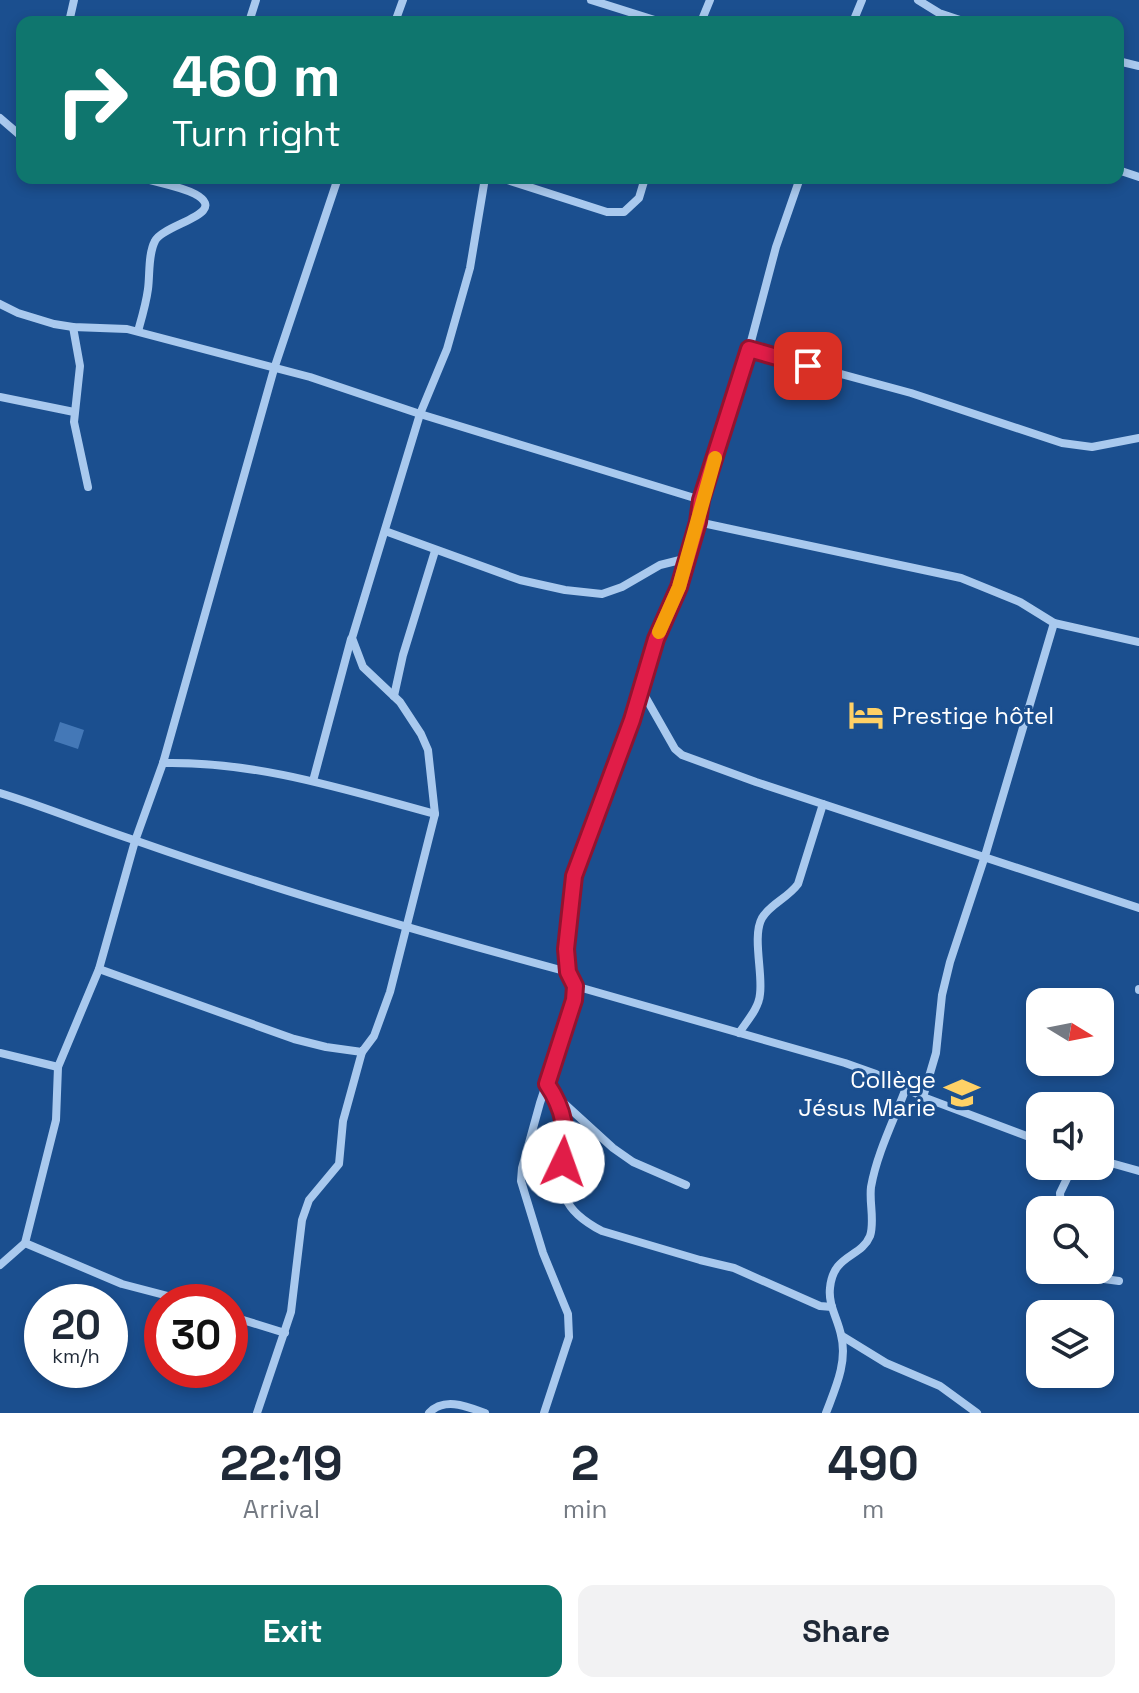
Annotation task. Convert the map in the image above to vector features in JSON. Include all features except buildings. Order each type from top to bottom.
[{"type":"street","points":[[591,0],[642,16]]},
{"type":"street","points":[[918,0],[948,16]]},
{"type":"street","points":[[0,118],[16,132]]},
{"type":"street","points":[[138,331],[155,239],[176,224],[197,218],[205,209],[195,194],[162,184]]},
{"type":"street","points":[[0,1265],[25,1243],[56,1120],[58,1067],[99,969],[135,841],[163,763],[274,369],[336,184]]},
{"type":"street","points":[[313,781],[352,638],[420,414],[447,349],[470,268],[484,184]]},
{"type":"street","points":[[520,184],[607,212],[624,212],[639,198],[643,184]]},
{"type":"street","points":[[544,1413],[569,1337],[570,1325],[521,1181],[528,1146],[571,1015],[575,986],[568,972],[567,925],[574,876],[642,691],[656,639],[671,608],[688,558],[701,500],[749,349],[776,247],[798,184]]},
{"type":"street","points":[[0,304],[18,313],[73,327],[138,331],[347,388],[420,414],[701,500]]},
{"type":"street","points":[[73,327],[80,366],[74,412],[75,436],[88,487]]},
{"type":"street","points":[[749,349],[911,393],[1062,443],[1092,447],[1139,438]]},
{"type":"street","points":[[0,397],[74,412]]},
{"type":"street","points":[[698,522],[961,578],[1020,602],[1054,623],[1139,642]]},
{"type":"street","points":[[385,531],[520,580],[602,594],[622,587],[660,565],[688,558]]},
{"type":"street","points":[[394,696],[403,655],[435,551]]},
{"type":"street","points":[[923,1097],[936,1053],[942,995],[950,962],[1054,623]]},
{"type":"street","points":[[257,1413],[285,1333],[295,1289],[302,1220],[309,1200],[339,1164],[343,1121],[362,1052],[379,1025],[407,929],[435,814],[428,750],[413,719],[363,667],[352,638]]},
{"type":"street","points":[[642,691],[675,749],[682,755],[1139,908]]},
{"type":"street","points":[[163,763],[231,765],[313,781],[435,814]]},
{"type":"street","points":[[0,793],[68,814],[135,841],[407,929],[568,972]]},
{"type":"street","points":[[739,1033],[760,996],[758,932],[761,920],[798,884],[823,804]]},
{"type":"street","points":[[99,969],[294,1039],[362,1052]]},
{"type":"street","points":[[575,986],[845,1063],[923,1097],[1026,1136]]},
{"type":"street","points":[[0,1053],[58,1067]]},
{"type":"street","points":[[547,1084],[592,1131],[633,1162],[686,1185]]},
{"type":"street","points":[[826,1413],[842,1364],[842,1336],[832,1307],[830,1288],[838,1264],[859,1249],[870,1236],[872,1184],[906,1088]]},
{"type":"street","points":[[555,1095],[564,1116],[564,1194],[567,1203],[588,1223],[602,1231],[734,1268],[820,1306],[832,1307]]},
{"type":"street","points":[[1114,1164],[1139,1171]]},
{"type":"street","points":[[25,1243],[122,1284],[144,1290]]},
{"type":"street","points":[[1114,1280],[1119,1281]]},
{"type":"street","points":[[248,1322],[285,1333]]},
{"type":"street","points":[[842,1336],[886,1363],[940,1386],[977,1413]]},
{"type":"street","points":[[429,1413],[440,1404],[470,1407],[485,1413]]},
{"type":"slow traffic","points":[[659,632],[679,587],[715,458]]},
{"type":"place","name":"Prestige hôtel","points":[[866,715]]},
{"type":"place","name":"Collège Jésus Marie","points":[[962,1093]]},
{"type":"route","points":[[563,1162],[566,1146],[564,1116],[547,1084],[574,1000],[575,986],[568,972],[566,949],[574,876],[632,720],[656,639],[679,587],[698,522],[701,500],[749,349],[808,366]]}]
